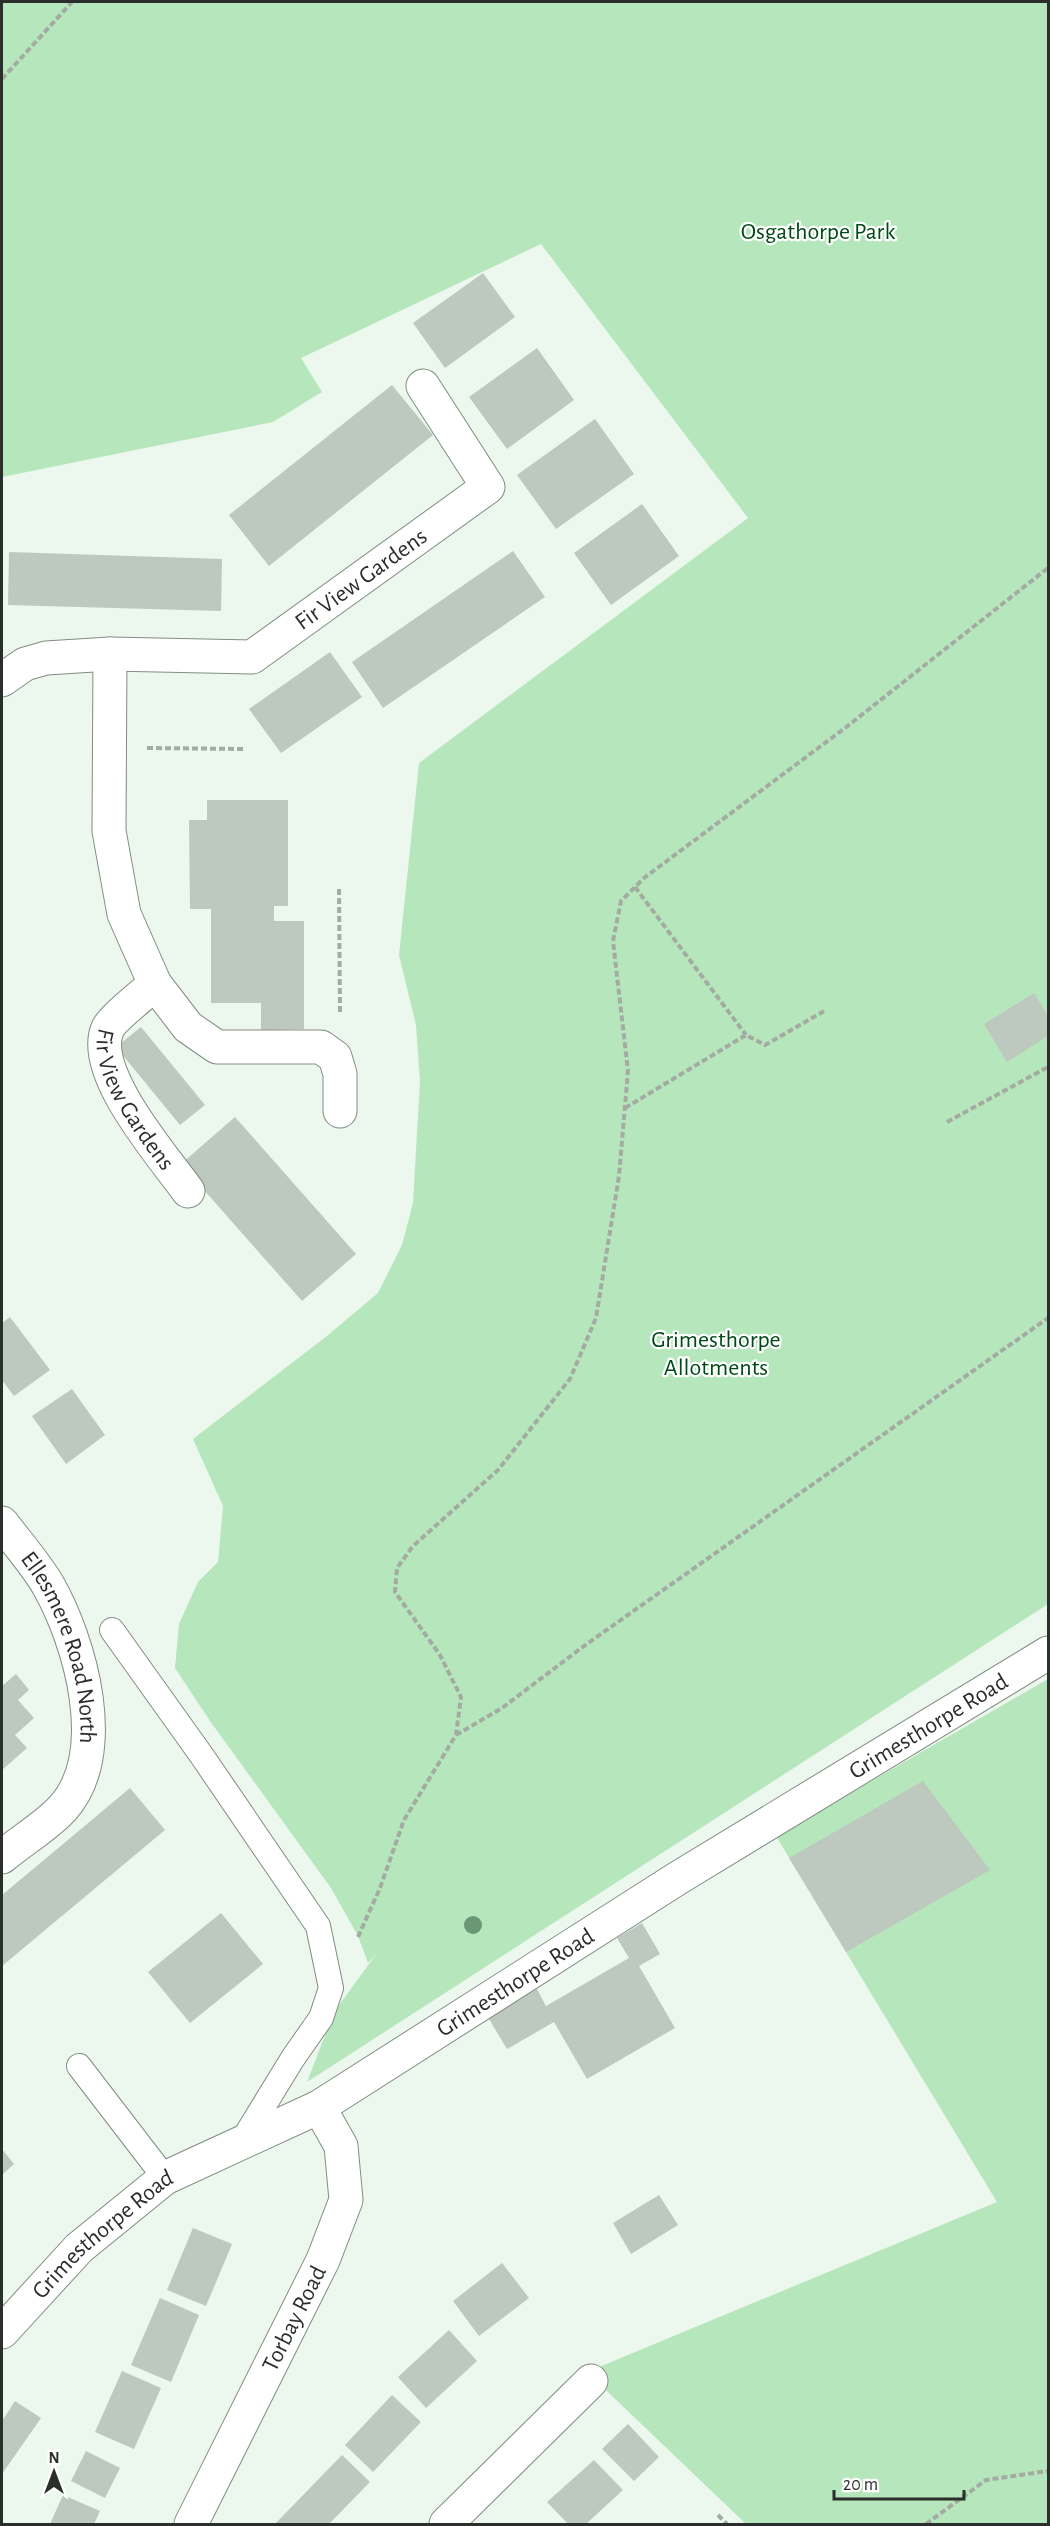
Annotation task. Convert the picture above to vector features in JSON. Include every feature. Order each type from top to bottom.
[{"type":"street","name":"Fir View Gardens","points":[[13,672],[46,658],[110,654],[252,657],[488,487],[423,387]]},
{"type":"street","points":[[110,654],[109,831],[124,914],[155,984],[188,1027],[217,1047],[321,1047],[334,1057],[340,1074],[340,1111]]},
{"type":"street","name":"Fir View Gardens","points":[[155,984],[109,1027],[104,1049],[109,1071],[126,1105],[188,1191]]},
{"type":"street","name":"Ellesmere Road North","points":[[2,1523],[48,1584],[77,1650],[86,1704],[88,1744],[80,1780],[63,1808],[2,1857]]},
{"type":"street","name":"Grimesthorpe Road","points":[[2,2332],[80,2248],[165,2178],[319,2107],[678,1878],[1048,1653]]},
{"type":"street","name":"Torbay Road","points":[[191,2524],[323,2260],[346,2200],[341,2146],[319,2107]]},
{"type":"street","points":[[446,2524],[591,2381]]},
{"type":"lane","points":[[112,1630],[202,1756],[318,1926],[332,1988],[321,2018],[293,2058],[241,2143]]},
{"type":"lane","points":[[79,2066],[165,2178]]},
{"type":"path","points":[[2,79],[72,2]]},
{"type":"path","points":[[332,1988],[380,1888],[404,1820],[456,1735],[461,1697],[440,1655],[395,1592],[397,1568],[413,1546],[498,1470],[570,1378],[596,1318],[619,1176],[628,1071],[613,941],[621,902],[644,878],[844,728],[1048,568]]},
{"type":"path","points":[[110,748],[246,749]]},
{"type":"path","points":[[635,887],[746,1035],[765,1045],[824,1011]]},
{"type":"path","points":[[339,889],[340,1074]]},
{"type":"path","points":[[625,1108],[746,1035]]},
{"type":"path","points":[[947,1122],[1048,1067]]},
{"type":"path","points":[[456,1735],[502,1708],[584,1646],[1048,1318]]},
{"type":"path","points":[[926,2524],[986,2480],[1048,2471]]},
{"type":"path","points":[[718,2515],[727,2524]]},
{"type":"green space","points":[[2,2],[1048,2],[1048,1604],[307,2082],[334,2012],[377,1953],[368,1963],[358,1936],[331,1888],[210,1721],[175,1668],[179,1624],[198,1582],[218,1562],[223,1506],[193,1439],[327,1336],[378,1293],[402,1245],[413,1203],[420,1081],[416,1025],[399,955],[419,763],[748,518],[541,244],[301,358],[322,392],[273,422],[2,477]]},
{"type":"green space","points":[[1048,1679],[1048,2524],[746,2524],[587,2372],[997,2202],[776,1836]]},
{"type":"building","points":[[483,273],[515,317],[445,368],[413,323]]},
{"type":"building","points":[[537,348],[574,400],[507,449],[469,397]]},
{"type":"building","points":[[392,385],[433,435],[269,566],[229,515]]},
{"type":"building","points":[[595,419],[634,474],[556,529],[517,475]]},
{"type":"building","points":[[642,504],[679,556],[611,605],[574,553]]},
{"type":"building","points":[[513,551],[545,597],[383,708],[352,662]]},
{"type":"building","points":[[9,552],[222,559],[221,611],[8,605]]},
{"type":"building","points":[[330,652],[362,697],[281,753],[249,709]]},
{"type":"building","points":[[207,800],[288,800],[288,906],[274,906],[274,921],[304,921],[304,1029],[261,1030],[261,1003],[211,1003],[211,909],[190,909],[189,820],[207,820]]},
{"type":"building","points":[[1034,993],[1048,1016],[1048,1036],[1007,1062],[984,1024]]},
{"type":"building","points":[[141,1027],[205,1105],[180,1125],[116,1047]]},
{"type":"building","points":[[235,1117],[356,1254],[302,1301],[181,1164]]},
{"type":"building","points":[[10,1317],[50,1370],[14,1396],[2,1380],[2,1323]]},
{"type":"building","points":[[72,1389],[105,1435],[66,1464],[32,1416]]},
{"type":"building","points":[[16,1674],[29,1690],[18,1700],[34,1718],[15,1735],[27,1748],[2,1770],[2,1686]]},
{"type":"building","points":[[923,1781],[990,1870],[846,1952],[789,1858]]},
{"type":"building","points":[[130,1788],[165,1830],[2,1966],[2,1895]]},
{"type":"building","points":[[221,1913],[263,1964],[190,2023],[148,1972]]},
{"type":"building","points":[[642,1923],[660,1954],[639,1966],[675,2028],[587,2079],[554,2022],[507,2049],[483,2009],[532,1980],[546,2006],[629,1958],[617,1938]]},
{"type":"building","points":[[2,2149],[14,2164],[2,2175]]},
{"type":"building","points":[[659,2195],[678,2225],[631,2254],[613,2223]]},
{"type":"building","points":[[193,2228],[232,2244],[206,2306],[167,2290]]},
{"type":"building","points":[[502,2263],[529,2298],[479,2336],[453,2301]]},
{"type":"building","points":[[160,2298],[199,2315],[171,2382],[131,2365]]},
{"type":"building","points":[[449,2330],[477,2361],[426,2408],[398,2377]]},
{"type":"building","points":[[122,2371],[161,2388],[134,2449],[95,2432]]},
{"type":"building","points":[[392,2395],[421,2422],[373,2472],[345,2445]]},
{"type":"building","points":[[15,2401],[41,2418],[2,2474],[2,2421]]},
{"type":"building","points":[[628,2424],[659,2457],[634,2481],[602,2449]]},
{"type":"building","points":[[86,2451],[120,2468],[105,2498],[71,2481]]},
{"type":"building","points":[[342,2455],[370,2482],[329,2524],[275,2524]]},
{"type":"building","points":[[594,2460],[623,2490],[586,2524],[568,2524],[547,2502]]},
{"type":"building","points":[[63,2495],[100,2511],[94,2524],[50,2524]]},
{"type":"park label","name":"Osgathorpe Park","points":[[818,231]]},
{"type":"park label","name":"Grimesthorpe Allotments","points":[[716,1353]]}]
